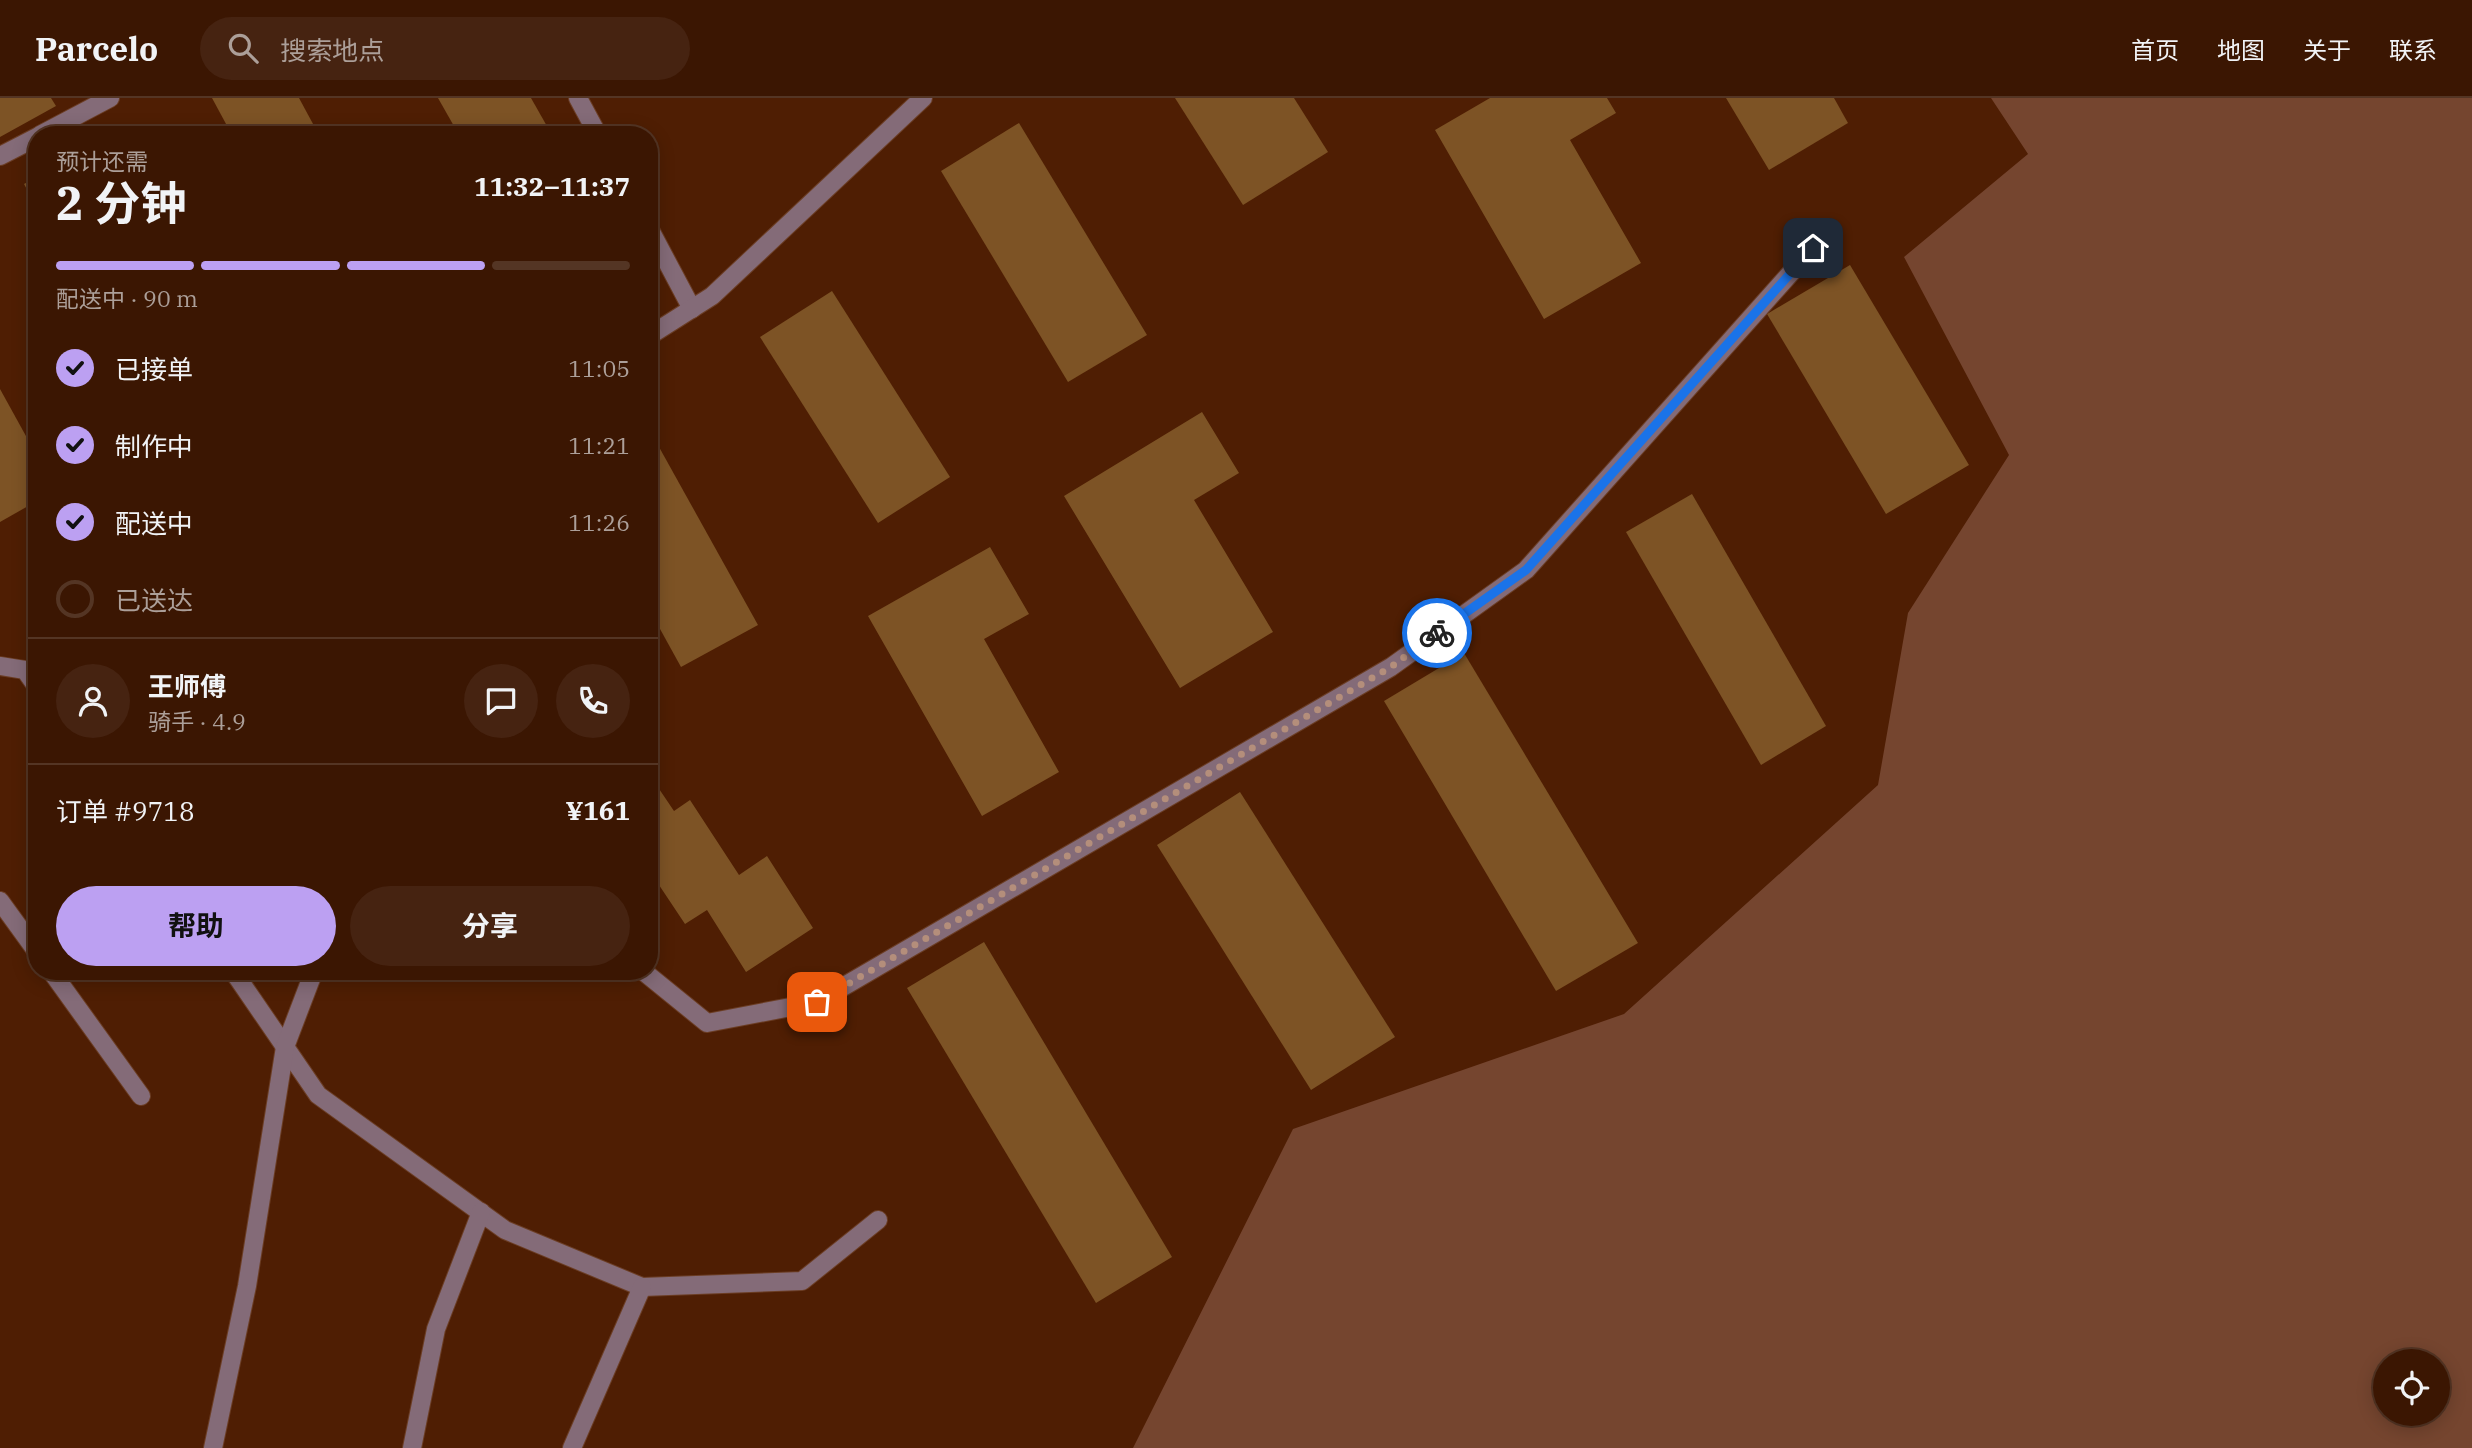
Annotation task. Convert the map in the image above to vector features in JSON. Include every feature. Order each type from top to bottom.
[{"type":"street","points":[[57,126],[110,98]]},
{"type":"street","points":[[578,98],[593,126]]},
{"type":"street","points":[[658,330],[712,296],[923,98]]},
{"type":"street","points":[[0,156],[28,141]]},
{"type":"street","points":[[658,245],[692,309]]},
{"type":"street","points":[[654,980],[707,1023],[817,1002],[1391,667],[1526,570],[1813,248]]},
{"type":"street","points":[[0,666],[25,670],[28,674]]},
{"type":"street","points":[[0,901],[28,940]]},
{"type":"street","points":[[57,980],[141,1096]]},
{"type":"street","points":[[239,980],[318,1095],[505,1230],[642,1287],[802,1281],[878,1220]]},
{"type":"street","points":[[213,1448],[247,1286],[285,1047],[311,980]]},
{"type":"street","points":[[412,1448],[436,1329],[481,1212]]},
{"type":"street","points":[[572,1448],[642,1287]]},
{"type":"shaded area","points":[[1991,98],[2472,98],[2472,1448],[1133,1448],[1293,1129],[1624,1014],[1878,785],[1908,613],[2009,455],[1904,257],[2028,154]]},
{"type":"building","points":[[0,98],[51,98],[56,106],[0,137]]},
{"type":"building","points":[[212,98],[299,98],[314,126],[227,126]]},
{"type":"building","points":[[438,98],[531,98],[547,126],[454,126]]},
{"type":"building","points":[[1175,98],[1294,98],[1328,152],[1243,205]]},
{"type":"building","points":[[1490,98],[1607,98],[1616,113],[1570,140],[1641,263],[1544,319],[1435,130]]},
{"type":"building","points":[[1726,98],[1834,98],[1848,123],[1769,170]]},
{"type":"building","points":[[1019,123],[1147,335],[1068,382],[941,171]]},
{"type":"building","points":[[1850,265],[1969,465],[1886,514],[1767,314]]},
{"type":"building","points":[[832,291],[950,477],[878,523],[760,337]]},
{"type":"building","points":[[0,389],[28,440],[28,506],[0,522]]},
{"type":"building","points":[[1202,412],[1239,473],[1194,500],[1273,632],[1180,688],[1064,496]]},
{"type":"building","points":[[658,445],[758,625],[681,667],[658,625]]},
{"type":"building","points":[[1692,494],[1826,726],[1761,765],[1626,532]]},
{"type":"building","points":[[990,547],[1029,614],[984,639],[1059,772],[982,816],[868,616]]},
{"type":"building","points":[[1464,653],[1638,943],[1556,991],[1384,701]]},
{"type":"building","points":[[658,787],[674,811],[690,800],[739,875],[767,856],[813,928],[746,972],[707,910],[685,924],[658,884]]},
{"type":"building","points":[[1240,792],[1395,1037],[1311,1090],[1157,845]]},
{"type":"building","points":[[984,942],[1172,1257],[1096,1303],[907,988]]},
{"type":"way so far","points":[[817,1002],[1391,667],[1437,633]]},
{"type":"route","points":[[1437,633],[1526,570],[1813,248]]}]
